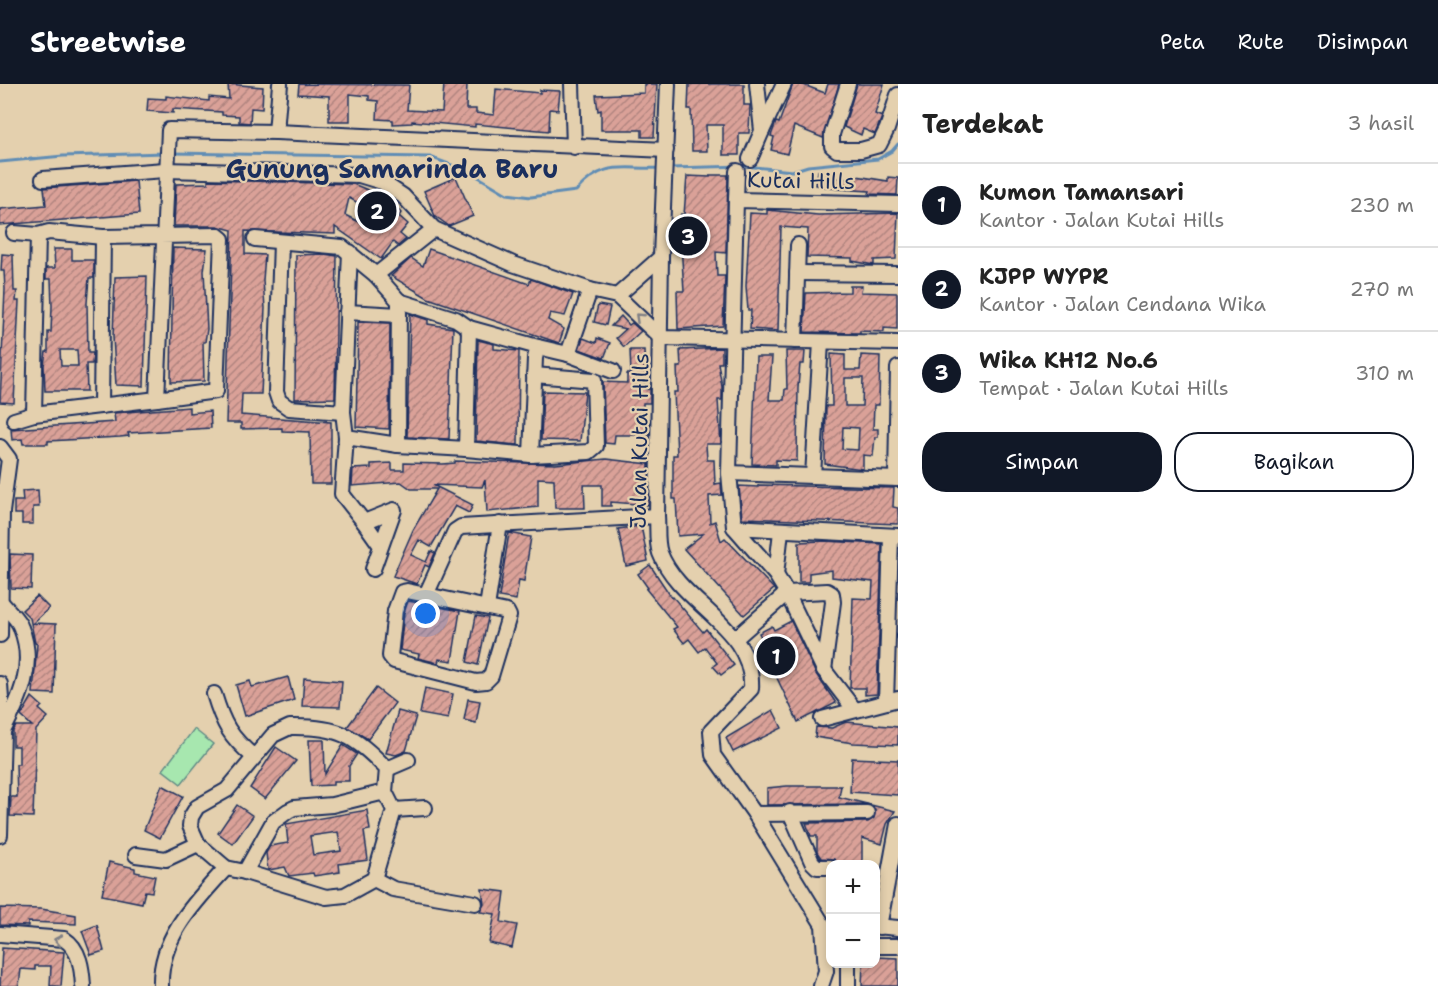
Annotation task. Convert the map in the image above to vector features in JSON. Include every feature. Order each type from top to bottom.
[{"type":"street","points":[[276,132],[280,84]]},
{"type":"street","points":[[573,84],[574,147]]},
{"type":"street","points":[[157,399],[165,168],[169,130],[276,132],[666,153],[668,84]]},
{"type":"street","points":[[757,84],[762,131]]},
{"type":"street","points":[[750,159],[784,84]]},
{"type":"street","points":[[848,84],[832,134],[832,146],[846,152],[871,149],[879,144],[893,127],[898,95]]},
{"type":"street","name":"Jalan Kutai Hills","points":[[666,153],[661,257],[657,516],[659,550],[672,573],[736,638],[750,672],[751,689],[711,731],[713,755],[755,814],[826,923]]},
{"type":"street","points":[[43,179],[165,168],[359,175],[382,182],[403,196],[434,229],[513,264],[590,290],[617,296],[661,338],[898,343]]},
{"type":"street","points":[[736,200],[737,171]]},
{"type":"street","name":"Kutai Hills","points":[[734,527],[729,473],[736,200],[898,204]]},
{"type":"street","points":[[376,275],[434,229]]},
{"type":"street","points":[[14,233],[38,235],[49,232],[103,237],[217,235],[222,239],[216,391],[34,414],[14,420]]},
{"type":"street","points":[[34,414],[38,235]]},
{"type":"street","points":[[101,406],[103,237]]},
{"type":"street","points":[[255,239],[342,247],[376,275],[399,301],[456,320],[469,328],[568,354],[593,365],[613,370]]},
{"type":"street","points":[[281,242],[276,392],[279,401],[289,408],[343,412]]},
{"type":"street","points":[[795,341],[798,245]]},
{"type":"street","points":[[350,252],[343,412],[346,437],[342,494],[381,546]]},
{"type":"street","points":[[617,296],[661,257]]},
{"type":"street","points":[[797,273],[898,274]]},
{"type":"street","points":[[568,354],[590,290]]},
{"type":"street","points":[[398,445],[399,301]]},
{"type":"street","points":[[347,312],[399,315]]},
{"type":"street","points":[[466,449],[469,328]]},
{"type":"street","points":[[813,476],[821,342]]},
{"type":"street","points":[[531,455],[534,375],[538,347]]},
{"type":"street","points":[[346,437],[398,445],[531,455],[593,451],[596,446],[593,365]]},
{"type":"street","points":[[729,473],[897,479],[898,368]]},
{"type":"street","points":[[534,375],[594,380]]},
{"type":"street","points":[[0,447],[9,459],[1,512],[0,635]]},
{"type":"street","points":[[364,522],[394,510],[373,569]]},
{"type":"street","points":[[426,595],[457,529],[657,516]]},
{"type":"street","points":[[487,608],[500,525]]},
{"type":"street","points":[[734,527],[894,536],[892,700],[822,719]]},
{"type":"street","points":[[734,527],[776,575],[824,670],[854,709]]},
{"type":"street","points":[[776,575],[781,531]]},
{"type":"street","points":[[736,638],[787,593],[827,591],[832,594],[824,670]]},
{"type":"street","points":[[402,592],[426,595],[507,612],[509,616],[491,676],[486,681],[476,682],[396,663],[390,656],[395,611],[402,592]]},
{"type":"street","points":[[1,602],[21,626],[26,660],[20,701],[3,731]]},
{"type":"street","points":[[0,684],[3,731],[0,835]]},
{"type":"street","points":[[214,694],[222,719],[234,740],[254,757]]},
{"type":"street","points":[[319,727],[336,730],[355,739],[387,770],[385,792],[394,810],[374,879],[345,895],[326,897],[226,868],[198,844],[190,826],[191,817],[197,807],[234,783],[254,757],[281,730],[319,727]]},
{"type":"street","points":[[387,770],[408,760]]},
{"type":"street","points":[[245,872],[273,822],[288,811],[294,808],[332,805],[385,792]]},
{"type":"street","points":[[394,810],[425,808]]},
{"type":"street","points":[[790,812],[812,862],[817,867],[826,867]]},
{"type":"street","points":[[755,814],[867,813]]},
{"type":"street","points":[[880,916],[894,867],[898,824]]},
{"type":"street","points":[[136,855],[166,859],[198,844]]},
{"type":"street","points":[[161,986],[164,957],[173,935],[198,898],[226,868]]},
{"type":"street","points":[[374,879],[393,889],[475,903]]},
{"type":"street","points":[[880,926],[898,928]]},
{"type":"street","points":[[0,934],[64,939],[71,943],[82,968],[82,986]]},
{"type":"street","points":[[880,946],[898,946]]},
{"type":"street","name":"Jalan Kutai Hills","points":[[821,986],[826,968]]},
{"type":"street","points":[[848,968],[848,986]]},
{"type":"green space","points":[[194,729],[213,744],[181,784],[163,770]]},
{"type":"building","points":[[228,84],[263,87],[262,109],[251,108],[250,123],[239,122],[239,116],[222,115],[222,112],[173,109],[173,113],[147,111],[148,98],[166,99],[166,96],[209,101],[209,97],[229,99]]},
{"type":"building","points":[[299,84],[409,85],[407,110],[442,112],[444,84],[467,84],[466,109],[476,109],[476,113],[494,115],[496,89],[540,93],[540,90],[560,91],[558,110],[550,109],[549,131],[412,121],[412,123],[393,124],[393,120],[377,119],[378,101],[369,100],[369,96],[350,94],[350,121],[329,121],[329,96],[298,94]]},
{"type":"building","points":[[644,84],[657,84],[654,137],[642,137],[642,130],[601,130],[601,110],[598,111],[596,95],[644,93]]},
{"type":"building","points":[[689,84],[744,84],[744,105],[750,105],[749,133],[739,133],[739,155],[723,155],[723,125],[706,125],[707,151],[692,151],[691,109],[688,109]]},
{"type":"building","points":[[793,84],[801,84],[825,93],[828,84],[839,84],[823,138],[794,126],[787,154],[771,150],[774,137],[771,136],[776,122],[779,123]]},
{"type":"building","points":[[857,84],[884,84],[875,114],[882,117],[875,134],[863,129],[861,135],[844,127]]},
{"type":"building","points":[[818,171],[827,172],[827,177],[856,180],[856,176],[888,181],[888,177],[898,178],[897,195],[869,194],[870,191],[816,185]]},
{"type":"building","points":[[710,175],[728,175],[726,253],[716,252],[717,276],[725,276],[723,326],[678,329],[677,291],[684,291],[681,244],[676,244],[677,228],[680,228],[681,214],[684,215],[687,176],[710,177]]},
{"type":"building","points":[[456,177],[473,216],[449,226],[435,216],[424,191]]},
{"type":"building","points":[[208,180],[353,184],[373,192],[394,205],[401,213],[399,216],[408,224],[400,234],[406,239],[398,246],[393,242],[381,259],[335,227],[335,234],[245,231],[245,254],[265,255],[263,280],[265,308],[261,394],[242,394],[241,415],[331,422],[331,484],[311,484],[310,432],[282,431],[282,428],[241,429],[241,423],[226,423],[232,230],[217,226],[174,226],[176,184],[208,183]],"holes":[[[349,198],[366,207],[359,222],[345,215]]]},
{"type":"building","points":[[136,181],[139,214],[0,225],[0,209],[46,205],[44,188]]},
{"type":"building","points":[[767,210],[818,215],[898,213],[896,259],[874,260],[874,265],[852,261],[852,258],[807,257],[808,229],[781,227],[778,331],[750,329],[751,310],[748,310],[746,286],[750,213],[767,214]]},
{"type":"building","points":[[173,248],[207,249],[204,271],[207,329],[205,342],[203,342],[204,381],[171,382]]},
{"type":"building","points":[[54,249],[72,249],[72,260],[94,260],[94,278],[89,278],[87,303],[88,353],[93,353],[92,364],[86,364],[87,391],[45,391],[44,365],[46,352],[48,352],[48,332],[51,332],[52,306],[51,279],[46,279],[46,268],[55,268]],"holes":[[[60,350],[77,350],[78,366],[61,366]]]},
{"type":"building","points":[[429,249],[529,284],[531,279],[573,294],[565,316],[550,313],[548,320],[564,329],[559,343],[428,298],[391,276],[411,258],[423,266]]},
{"type":"building","points":[[2,254],[13,255],[14,291],[17,291],[16,301],[19,301],[14,403],[0,402],[5,289],[4,271],[1,271]]},
{"type":"building","points":[[296,255],[337,256],[335,398],[295,399]]},
{"type":"building","points":[[147,276],[144,386],[116,385],[113,337],[115,277]]},
{"type":"building","points":[[850,286],[862,286],[861,292],[897,293],[897,329],[884,328],[884,332],[860,331],[860,333],[804,332],[806,293],[850,292]]},
{"type":"building","points":[[598,305],[610,307],[606,325],[594,322]]},
{"type":"building","points":[[410,314],[428,320],[428,324],[453,328],[449,439],[407,437]]},
{"type":"building","points":[[621,316],[629,325],[632,323],[641,331],[624,347],[616,338],[626,329],[611,326]]},
{"type":"building","points":[[358,322],[390,323],[389,429],[356,427]]},
{"type":"building","points":[[583,338],[596,343],[597,338],[610,343],[604,358],[579,349]]},
{"type":"building","points":[[478,340],[494,344],[494,349],[519,351],[518,445],[476,441]]},
{"type":"building","points":[[722,348],[722,363],[718,363],[722,387],[722,400],[718,400],[721,444],[706,444],[707,460],[714,460],[715,484],[721,483],[722,495],[709,496],[710,523],[715,521],[721,541],[725,538],[774,589],[744,615],[684,549],[703,534],[678,536],[676,499],[673,499],[673,455],[677,455],[674,392],[678,392],[677,367],[681,367],[680,350]]},
{"type":"building","points":[[630,350],[644,350],[645,389],[650,389],[650,403],[643,403],[643,421],[649,421],[649,435],[615,435],[614,444],[605,443],[603,382],[627,383],[627,374],[631,374]]},
{"type":"building","points":[[786,351],[805,351],[804,364],[800,364],[798,387],[797,461],[776,460],[776,465],[752,464],[756,357],[772,357],[769,400],[784,400],[785,389],[787,389]]},
{"type":"building","points":[[831,354],[845,355],[845,370],[860,370],[861,355],[880,356],[879,405],[874,405],[873,429],[878,429],[878,437],[875,437],[873,456],[863,455],[863,469],[825,464],[826,406],[832,406]],"holes":[[[845,378],[863,378],[862,406],[845,406]],[[843,427],[859,428],[858,450],[842,449]]]},
{"type":"building","points":[[543,391],[585,392],[580,441],[541,440]]},
{"type":"building","points":[[189,407],[189,413],[210,411],[211,428],[128,433],[129,436],[48,441],[48,444],[23,444],[22,439],[12,440],[11,429],[115,422],[114,413]]},
{"type":"building","points":[[606,459],[649,464],[648,505],[611,502],[611,506],[602,506],[602,485],[584,485],[585,508],[555,508],[554,479],[538,478],[538,507],[487,512],[485,480],[482,487],[433,485],[473,505],[469,513],[455,506],[431,547],[419,540],[411,555],[426,562],[431,551],[435,553],[429,567],[425,565],[417,584],[393,576],[413,530],[437,489],[411,489],[401,482],[352,486],[353,469],[371,468],[371,464],[392,463],[392,470],[404,470],[404,463],[443,464],[455,463],[455,461],[556,464]]},
{"type":"building","points":[[758,485],[894,488],[893,507],[898,508],[898,524],[742,518],[739,486],[758,487]]},
{"type":"building","points":[[38,490],[39,507],[33,507],[33,524],[22,524],[22,514],[14,514],[14,501],[23,501],[22,491]]},
{"type":"building","points":[[641,526],[648,561],[626,566],[618,529]]},
{"type":"building","points":[[509,533],[531,537],[524,581],[519,580],[516,600],[499,597]]},
{"type":"building","points":[[799,542],[882,544],[877,694],[865,695],[865,688],[850,688],[853,598],[872,599],[873,582],[832,577],[832,570],[809,573],[809,582],[799,582]]},
{"type":"building","points":[[10,554],[32,555],[31,589],[11,588]]},
{"type":"building","points":[[650,565],[672,598],[703,632],[706,629],[734,665],[721,675],[713,666],[717,663],[705,647],[699,652],[689,639],[684,643],[673,629],[677,627],[646,589],[648,588],[638,574]]},
{"type":"building","points":[[37,596],[49,608],[33,623],[56,624],[54,694],[33,693],[37,644],[30,618],[22,610]]},
{"type":"building","points":[[408,601],[460,611],[452,661],[439,659],[438,663],[418,658],[419,654],[400,650],[404,613]]},
{"type":"building","points":[[476,616],[488,618],[478,665],[467,662]]},
{"type":"building","points":[[791,621],[816,674],[836,703],[798,722],[765,653],[768,651],[759,633],[772,626],[774,630]]},
{"type":"building","points":[[288,677],[294,700],[245,716],[236,685],[250,681],[252,687]]},
{"type":"building","points":[[304,678],[342,681],[340,707],[302,706]]},
{"type":"building","points":[[376,688],[395,703],[368,739],[347,727]]},
{"type":"building","points":[[425,688],[453,694],[448,719],[420,714]]},
{"type":"building","points":[[32,697],[42,706],[39,709],[48,717],[36,730],[33,817],[10,816],[11,797],[17,797],[16,764],[19,764],[19,746],[13,746],[13,731],[16,726],[32,726],[21,716]]},
{"type":"building","points":[[468,699],[480,701],[476,723],[464,720]]},
{"type":"building","points":[[773,710],[782,728],[733,752],[726,738]]},
{"type":"building","points":[[398,711],[416,716],[406,751],[396,755],[386,753]]},
{"type":"building","points":[[846,722],[898,727],[898,745],[853,743],[815,737],[816,727],[832,728]]},
{"type":"building","points":[[309,740],[324,740],[325,774],[343,745],[357,754],[349,766],[349,781],[333,781],[333,785],[311,786]]},
{"type":"building","points":[[276,747],[296,761],[265,799],[250,788]]},
{"type":"building","points":[[852,758],[898,760],[898,795],[850,792]]},
{"type":"building","points":[[162,785],[183,796],[160,838],[144,830]]},
{"type":"building","points":[[841,786],[839,797],[867,804],[767,805],[767,788]]},
{"type":"building","points":[[867,804],[895,811],[887,824],[882,844],[862,838],[862,860],[821,858],[817,852],[817,836],[811,836],[806,823],[868,822],[874,818],[875,809]]},
{"type":"building","points":[[237,805],[253,816],[233,844],[218,833]]},
{"type":"building","points":[[367,810],[370,830],[364,831],[368,860],[339,864],[340,872],[314,876],[313,873],[289,876],[285,867],[268,870],[266,853],[270,846],[288,843],[286,824]],"holes":[[[338,832],[341,851],[313,855],[310,836]]]},
{"type":"building","points":[[109,862],[135,868],[135,872],[155,876],[152,892],[145,891],[142,903],[102,895]]},
{"type":"building","points":[[482,889],[505,892],[501,922],[517,925],[512,948],[489,943],[495,914],[480,912],[484,904]]},
{"type":"building","points":[[0,908],[41,909],[76,915],[76,924],[28,922],[28,926],[0,925]]},
{"type":"building","points":[[97,925],[104,951],[91,955],[82,931]]},
{"type":"building","points":[[2,948],[64,952],[61,986],[50,986],[51,966],[35,966],[35,970],[21,969],[19,986],[0,986]]},
{"type":"building","points":[[880,957],[898,958],[898,986],[862,986],[863,968],[880,968]]},
{"type":"waterway","points":[[670,168],[745,166],[792,171],[808,166],[878,159],[892,151],[898,144]]},
{"type":"waterway","points":[[0,162],[63,156],[165,153]]},
{"type":"waterway","points":[[172,153],[430,157],[470,172],[507,194],[531,197],[576,191],[586,181],[605,170],[660,168]]},
{"type":"place","name":"KJPP WYPR","points":[[377,211]]},
{"type":"place","name":"Wika KH12 No.6","points":[[688,236]]},
{"type":"place","name":"Kumon Tamansari","points":[[776,656]]},
{"type":"district","name":"Gunung Samarinda Baru","points":[[392,169]]}]
